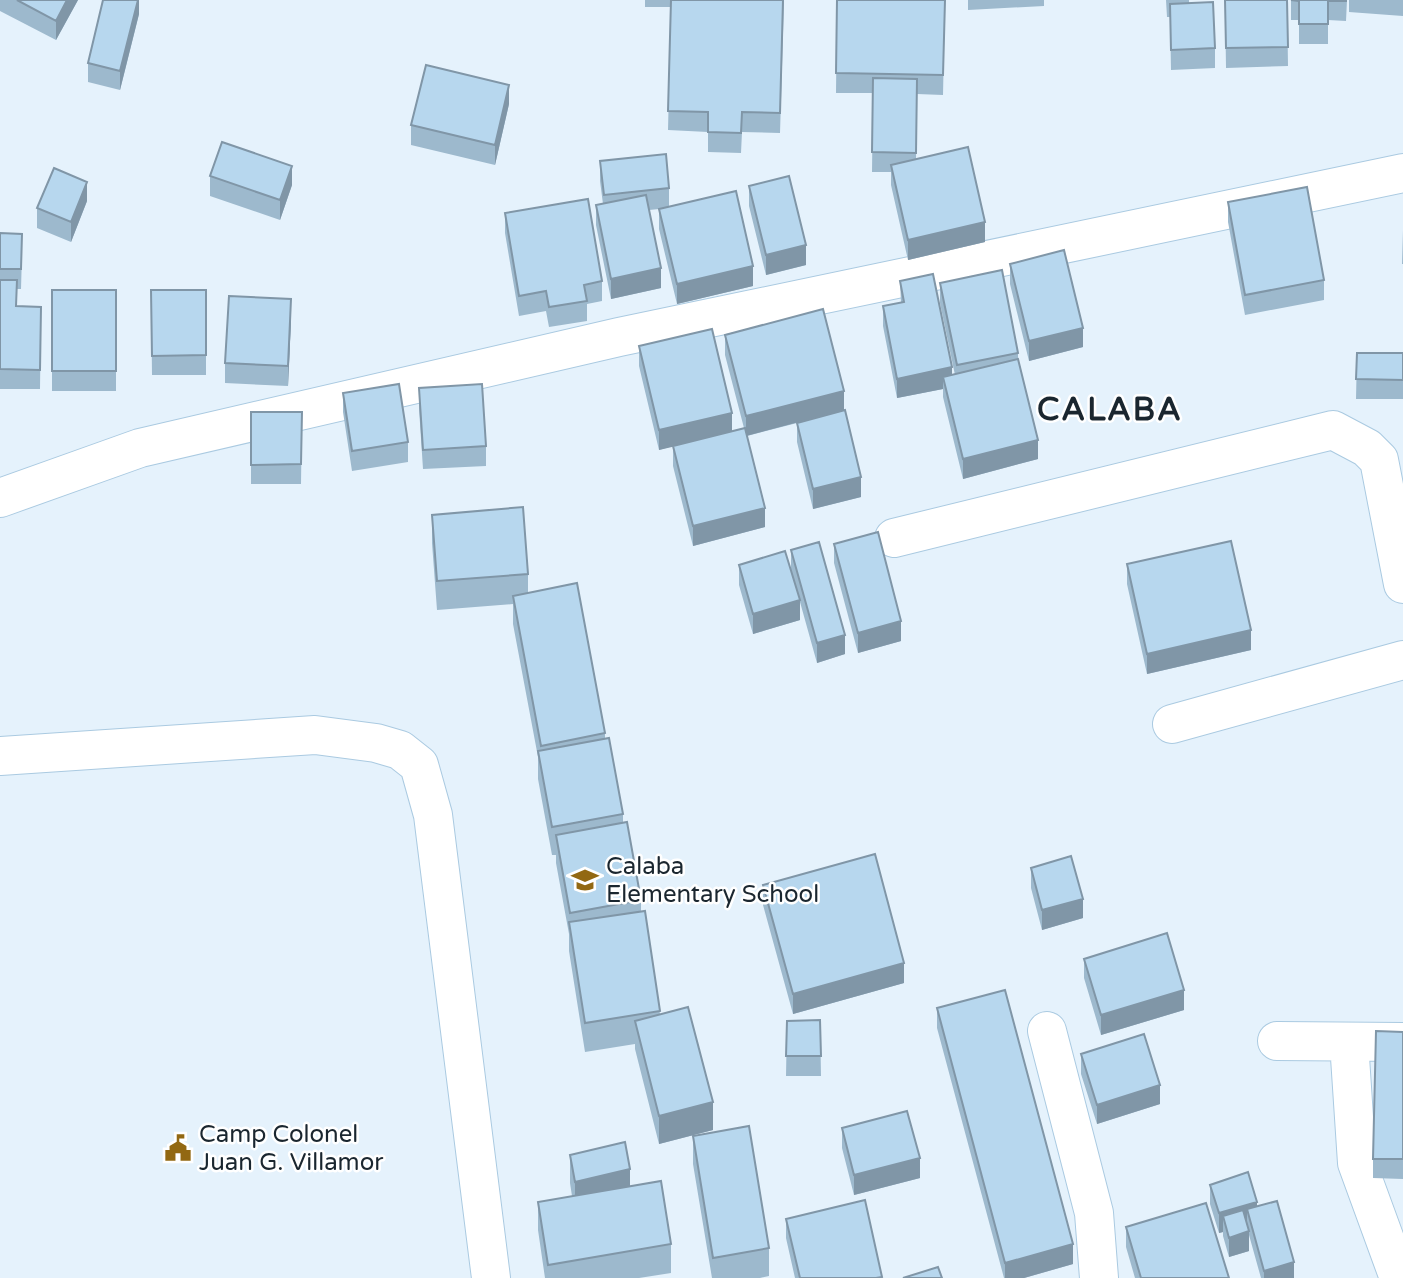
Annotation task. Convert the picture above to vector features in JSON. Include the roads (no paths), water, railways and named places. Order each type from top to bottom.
[{"type":"street","points":[[0,498],[153,445],[619,337],[1403,173]]},
{"type":"street","points":[[894,538],[1333,430],[1367,448],[1379,460],[1403,584]]},
{"type":"street","points":[[1172,724],[1403,660]]},
{"type":"street","points":[[0,756],[315,735],[376,743],[400,750],[419,765],[433,815],[491,1278]]},
{"type":"street","points":[[1047,1031],[1094,1213],[1099,1278]]},
{"type":"street","points":[[1277,1041],[1403,1042]]},
{"type":"street","points":[[1349,1042],[1357,1163],[1399,1278]]},
{"type":"place","name":"Calaba Elementary School","points":[[585,880]]},
{"type":"place","name":"Camp Colonel Juan G. Villamor","points":[[178,1148]]},
{"type":"district","name":"CALABA","points":[[1110,409]]}]
